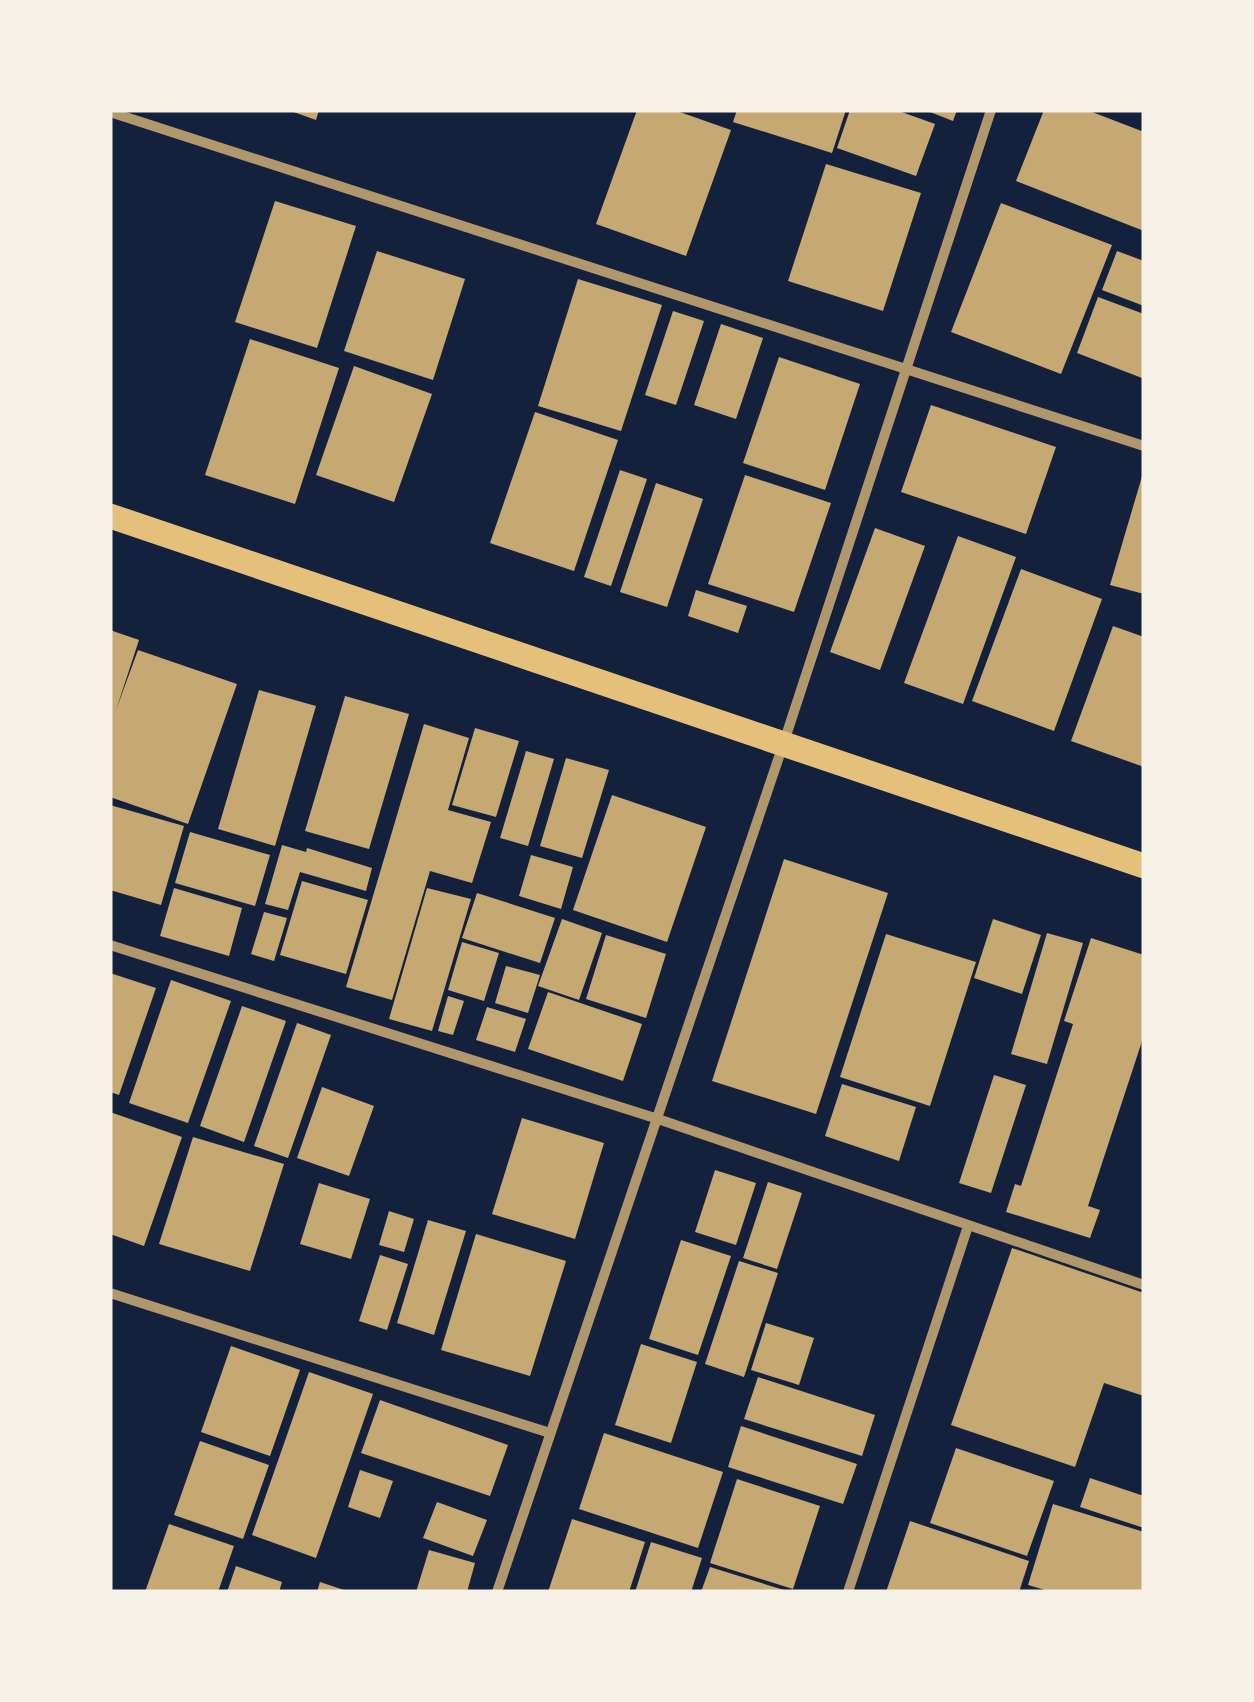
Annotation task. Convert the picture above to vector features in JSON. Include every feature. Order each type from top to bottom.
[{"type":"main road","points":[[110,516],[1144,866]]},
{"type":"street","points":[[497,1592],[658,1119],[991,110]]},
{"type":"street","points":[[110,112],[1144,446]]},
{"type":"street","points":[[110,945],[658,1119],[1144,1285]]},
{"type":"street","points":[[848,1592],[968,1226]]},
{"type":"street","points":[[110,1293],[550,1433]]},
{"type":"building","points":[[288,110],[319,110],[316,120]]},
{"type":"building","points":[[637,110],[674,110],[731,130],[686,256],[596,224]]},
{"type":"building","points":[[737,110],[846,110],[832,153],[733,122]]},
{"type":"building","points":[[850,110],[896,110],[935,124],[916,176],[837,148]]},
{"type":"building","points":[[925,110],[957,110],[953,121]]},
{"type":"building","points":[[1044,110],[1087,110],[1144,132],[1144,231],[1016,181]]},
{"type":"building","points":[[826,164],[921,193],[883,311],[788,281]]},
{"type":"building","points":[[275,201],[356,226],[317,348],[235,322]]},
{"type":"building","points":[[1001,203],[1112,245],[1061,374],[951,332]]},
{"type":"building","points":[[377,251],[465,279],[433,380],[344,351]]},
{"type":"building","points":[[1117,251],[1144,261],[1144,306],[1102,290]]},
{"type":"building","points":[[578,279],[662,305],[621,431],[538,406]]},
{"type":"building","points":[[1098,297],[1144,314],[1142,378],[1077,353]]},
{"type":"building","points":[[673,311],[704,321],[676,405],[645,395]]},
{"type":"building","points":[[721,324],[763,338],[736,419],[694,405]]},
{"type":"building","points":[[250,339],[339,368],[295,504],[205,475]]},
{"type":"building","points":[[779,357],[860,384],[825,490],[743,463]]},
{"type":"building","points":[[354,366],[432,394],[394,502],[316,475]]},
{"type":"building","points":[[931,405],[1056,447],[1026,534],[901,492]]},
{"type":"building","points":[[535,412],[618,440],[574,571],[490,543]]},
{"type":"building","points":[[620,470],[647,479],[611,586],[584,577]]},
{"type":"building","points":[[1144,473],[1144,594],[1110,585]]},
{"type":"building","points":[[745,475],[831,503],[794,612],[708,584]]},
{"type":"building","points":[[656,483],[703,499],[667,607],[620,592]]},
{"type":"building","points":[[875,528],[925,546],[880,670],[830,652]]},
{"type":"building","points":[[958,536],[1016,557],[963,704],[904,683]]},
{"type":"building","points":[[1021,569],[1102,599],[1054,731],[972,701]]},
{"type":"building","points":[[696,590],[747,606],[738,633],[688,616]]},
{"type":"building","points":[[1113,626],[1144,637],[1144,767],[1071,741]]},
{"type":"building","points":[[110,630],[139,640],[116,710],[138,650],[237,684],[188,824],[110,797]]},
{"type":"building","points":[[259,690],[316,706],[275,846],[218,829]]},
{"type":"building","points":[[345,696],[409,714],[369,849],[305,831]]},
{"type":"building","points":[[424,724],[469,738],[448,810],[491,822],[472,883],[430,871],[392,1000],[346,987]]},
{"type":"building","points":[[475,728],[519,741],[496,817],[452,805]]},
{"type":"building","points":[[526,751],[554,759],[528,846],[500,838]]},
{"type":"building","points":[[566,758],[609,770],[582,858],[540,846]]},
{"type":"building","points":[[612,795],[706,827],[667,942],[573,910]]},
{"type":"building","points":[[110,805],[184,826],[161,905],[110,890]]},
{"type":"building","points":[[190,832],[270,855],[255,906],[175,883]]},
{"type":"building","points":[[282,845],[306,852],[307,848],[372,868],[366,891],[300,872],[288,910],[265,904]]},
{"type":"building","points":[[531,855],[573,867],[561,909],[519,896]]},
{"type":"building","points":[[784,859],[888,893],[816,1114],[712,1081]]},
{"type":"building","points":[[302,881],[368,900],[346,974],[280,955]]},
{"type":"building","points":[[174,888],[242,908],[229,956],[160,936]]},
{"type":"building","points":[[427,888],[471,899],[432,1031],[389,1019]]},
{"type":"building","points":[[477,893],[555,918],[540,963],[462,938]]},
{"type":"building","points":[[264,912],[287,918],[274,961],[251,954]]},
{"type":"building","points":[[562,919],[602,933],[579,1000],[538,986]]},
{"type":"building","points":[[993,919],[1041,935],[1022,994],[974,978]]},
{"type":"building","points":[[1047,933],[1083,943],[1047,1064],[1011,1054]]},
{"type":"building","points":[[886,934],[976,962],[930,1106],[840,1077]]},
{"type":"building","points":[[606,935],[666,954],[646,1018],[586,999]]},
{"type":"building","points":[[1091,938],[1144,955],[1144,1035],[1088,1206],[1100,1210],[1090,1238],[1006,1212],[1015,1184],[1021,1186],[1073,1024],[1064,1021]]},
{"type":"building","points":[[462,942],[499,953],[484,1001],[448,990]]},
{"type":"building","points":[[506,966],[540,975],[528,1013],[495,1003]]},
{"type":"building","points":[[110,973],[156,988],[119,1095],[110,1092]]},
{"type":"building","points":[[171,980],[231,1001],[188,1123],[129,1103]]},
{"type":"building","points":[[548,992],[642,1024],[623,1081],[528,1049]]},
{"type":"building","points":[[448,996],[464,1001],[453,1035],[438,1031]]},
{"type":"building","points":[[242,1006],[286,1021],[244,1142],[200,1126]]},
{"type":"building","points":[[487,1007],[526,1019],[515,1052],[476,1040]]},
{"type":"building","points":[[297,1023],[331,1035],[288,1158],[254,1146]]},
{"type":"building","points":[[994,1075],[1026,1085],[991,1193],[959,1183]]},
{"type":"building","points":[[842,1084],[916,1107],[899,1161],[825,1136]]},
{"type":"building","points":[[322,1087],[374,1106],[349,1176],[297,1158]]},
{"type":"building","points":[[110,1112],[182,1137],[144,1246],[110,1234]]},
{"type":"building","points":[[522,1118],[604,1143],[575,1239],[492,1214]]},
{"type":"building","points":[[193,1137],[284,1164],[250,1271],[159,1244]]},
{"type":"building","points":[[715,1170],[756,1183],[736,1245],[695,1232]]},
{"type":"building","points":[[768,1182],[802,1193],[777,1269],[743,1258]]},
{"type":"building","points":[[319,1183],[370,1199],[351,1259],[300,1244]]},
{"type":"building","points":[[389,1211],[414,1219],[404,1252],[379,1245]]},
{"type":"building","points":[[428,1220],[466,1231],[434,1335],[397,1323]]},
{"type":"building","points":[[476,1234],[566,1261],[530,1376],[441,1350]]},
{"type":"building","points":[[681,1240],[731,1256],[698,1355],[649,1339]]},
{"type":"building","points":[[1012,1248],[1144,1293],[1144,1396],[1104,1383],[1075,1467],[951,1425]]},
{"type":"building","points":[[380,1255],[408,1264],[387,1330],[359,1321]]},
{"type":"building","points":[[739,1261],[778,1273],[744,1377],[705,1364]]},
{"type":"building","points":[[766,1323],[814,1338],[799,1385],[751,1370]]},
{"type":"building","points":[[641,1344],[697,1362],[671,1443],[615,1425]]},
{"type":"building","points":[[231,1346],[300,1370],[270,1456],[201,1432]]},
{"type":"building","points":[[309,1372],[373,1394],[316,1558],[252,1535]]},
{"type":"building","points":[[758,1377],[875,1415],[862,1456],[744,1419]]},
{"type":"building","points":[[380,1400],[508,1445],[490,1496],[361,1453]]},
{"type":"building","points":[[741,1426],[857,1464],[843,1504],[728,1467]]},
{"type":"building","points":[[604,1433],[723,1472],[698,1548],[579,1509]]},
{"type":"building","points":[[200,1441],[269,1465],[243,1539],[174,1515]]},
{"type":"building","points":[[956,1448],[1054,1481],[1027,1556],[930,1523]]},
{"type":"building","points":[[360,1470],[393,1481],[380,1518],[348,1507]]},
{"type":"building","points":[[1090,1478],[1144,1496],[1144,1528],[1080,1507]]},
{"type":"building","points":[[737,1479],[820,1506],[793,1589],[710,1563]]},
{"type":"building","points":[[437,1502],[487,1520],[473,1556],[423,1538]]},
{"type":"building","points":[[1053,1504],[1144,1532],[1144,1592],[1052,1592],[1028,1585]]},
{"type":"building","points":[[572,1519],[645,1542],[629,1592],[548,1592]]},
{"type":"building","points":[[910,1521],[1029,1561],[1019,1592],[886,1592]]},
{"type":"building","points":[[169,1524],[234,1546],[218,1592],[145,1592]]},
{"type":"building","points":[[651,1542],[702,1558],[691,1592],[635,1592]]},
{"type":"building","points":[[429,1550],[475,1563],[467,1592],[416,1592]]},
{"type":"building","points":[[236,1566],[282,1582],[279,1592],[227,1592]]},
{"type":"building","points":[[710,1567],[787,1591],[787,1592],[701,1592]]},
{"type":"building","points":[[320,1582],[347,1591],[347,1592],[317,1592]]}]
